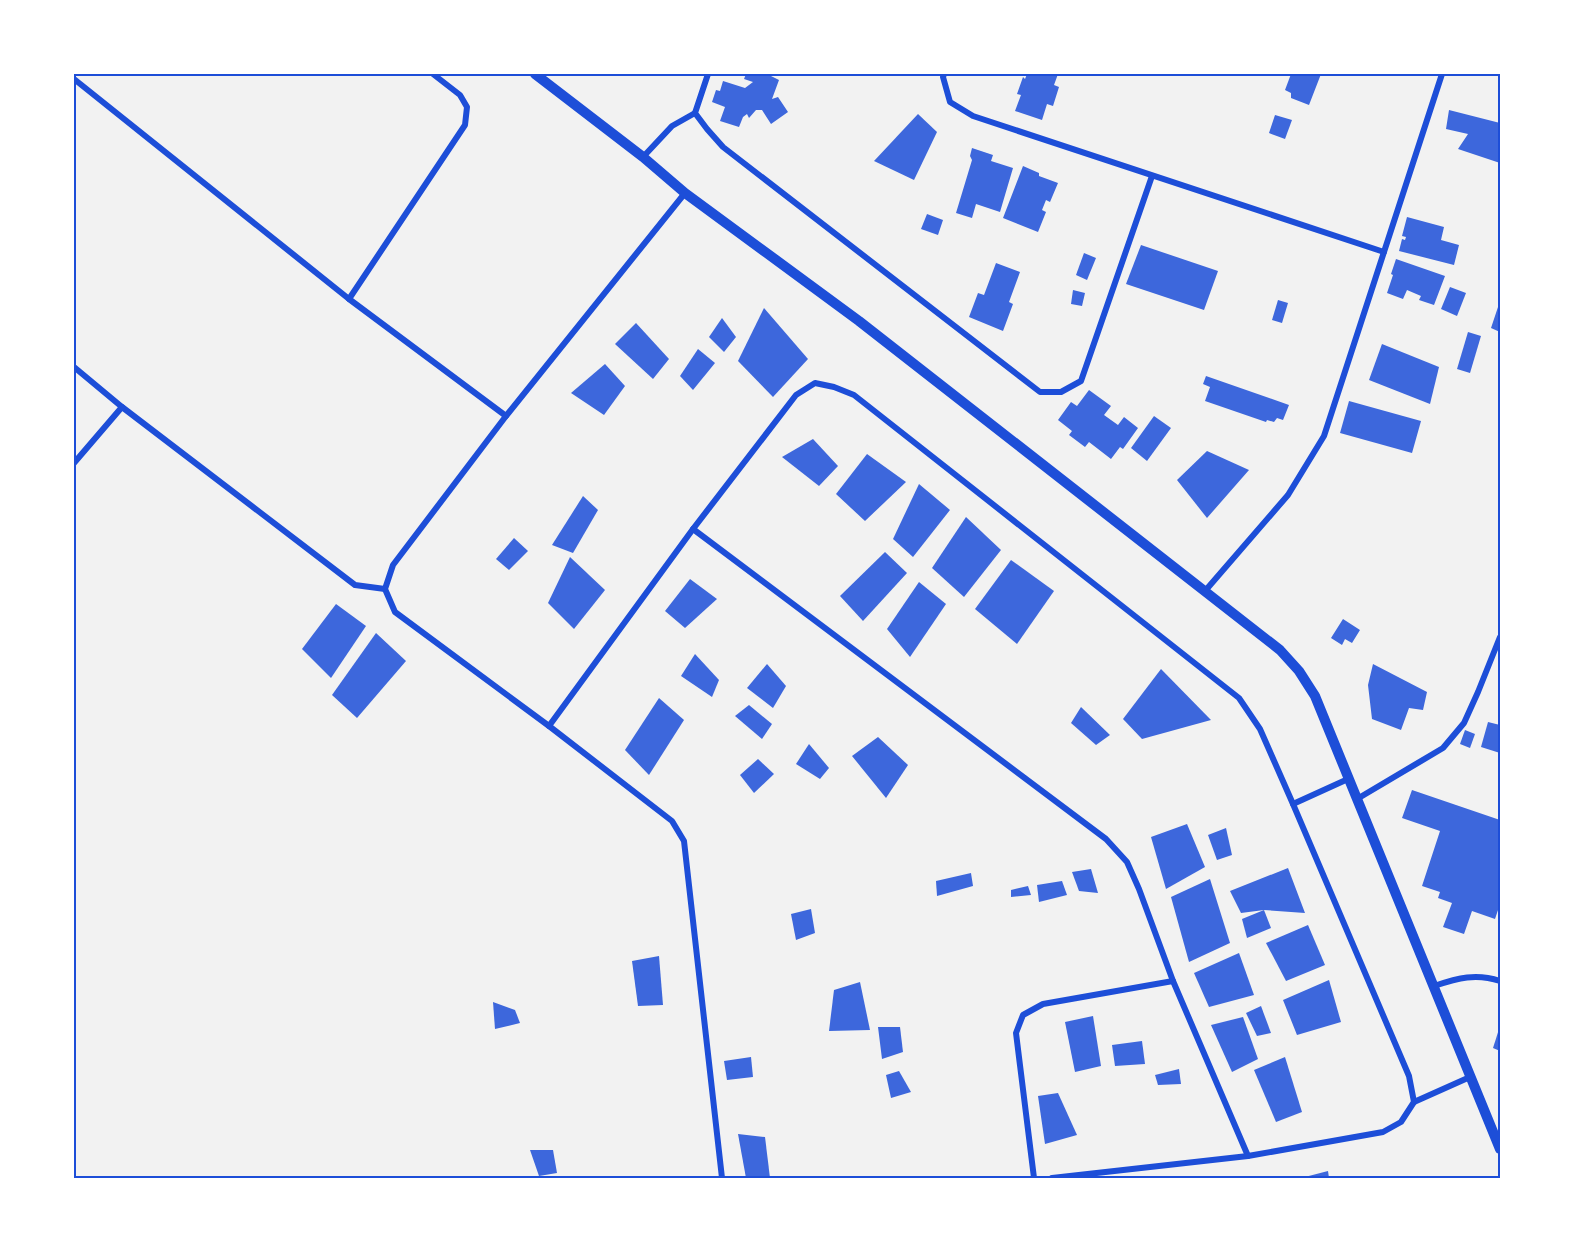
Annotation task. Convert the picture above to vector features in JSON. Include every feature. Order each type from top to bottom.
[{"type":"street","points":[[349,299],[465,125],[467,107],[460,95],[433,74]]},
{"type":"street","points":[[536,74],[643,157],[685,193],[859,321],[1205,591],[1280,650],[1299,671],[1315,696],[1500,1149]]},
{"type":"street","points":[[643,157],[672,126],[695,113],[708,74]]},
{"type":"street","points":[[944,74],[950,102],[973,116],[1384,252]]},
{"type":"street","points":[[1205,591],[1288,495],[1324,436],[1442,74]]},
{"type":"street","points":[[74,79],[349,299],[506,416]]},
{"type":"street","points":[[695,113],[723,147],[1040,392],[1061,392],[1081,381],[1152,176]]},
{"type":"street","points":[[685,193],[506,416],[393,565],[385,589],[395,612],[672,821],[684,841],[722,1179]]},
{"type":"street","points":[[74,367],[122,407],[355,585],[385,589]]},
{"type":"street","points":[[549,726],[693,528],[796,395],[815,383],[854,395],[1239,698],[1260,729],[1293,804],[1409,1076],[1414,1102]]},
{"type":"street","points":[[74,463],[122,407]]},
{"type":"street","points":[[693,528],[1106,839],[1127,862],[1173,981],[1248,1156]]},
{"type":"street","points":[[1357,799],[1443,748],[1464,723],[1500,637]]},
{"type":"street","points":[[1293,804],[1348,779]]},
{"type":"street","points":[[1434,986],[1460,977],[1487,977],[1500,981]]},
{"type":"street","points":[[1034,1179],[1016,1033],[1023,1015],[1043,1004],[1173,981]]},
{"type":"street","points":[[1052,1179],[1248,1156],[1383,1132],[1401,1122],[1414,1102],[1470,1077]]},
{"type":"building","points":[[746,74],[770,74],[779,80],[772,99],[778,97],[788,112],[771,124],[762,110],[756,110],[749,118],[747,114],[743,117],[739,127],[720,121],[725,107],[712,102],[716,90],[720,91],[723,81],[745,88],[753,82],[744,79]]},
{"type":"building","points":[[1027,74],[1058,74],[1054,85],[1059,87],[1053,106],[1047,104],[1042,120],[1015,111],[1021,95],[1017,94],[1023,77],[1025,79]]},
{"type":"building","points":[[1291,74],[1321,74],[1309,105],[1291,98],[1291,93],[1285,90]]},
{"type":"building","points":[[1449,110],[1500,123],[1500,163],[1458,149],[1468,134],[1446,129]]},
{"type":"building","points":[[918,114],[937,132],[914,180],[874,161]]},
{"type":"building","points":[[1275,115],[1292,120],[1285,139],[1269,133]]},
{"type":"building","points":[[972,148],[993,155],[991,161],[1013,168],[1000,212],[976,204],[972,218],[956,213],[972,160],[970,156]]},
{"type":"building","points":[[1023,166],[1039,173],[1039,176],[1058,183],[1050,202],[1046,200],[1042,210],[1046,212],[1038,232],[1003,218]]},
{"type":"building","points":[[927,214],[943,220],[938,235],[921,229]]},
{"type":"building","points":[[1407,217],[1444,227],[1441,240],[1459,245],[1454,265],[1399,251],[1402,239],[1405,240],[1406,237],[1402,236]]},
{"type":"building","points":[[1141,245],[1218,271],[1204,310],[1126,284]]},
{"type":"building","points":[[1084,253],[1096,258],[1087,280],[1076,275]]},
{"type":"building","points":[[1396,259],[1445,276],[1434,305],[1419,300],[1421,296],[1407,290],[1403,299],[1387,293]]},
{"type":"building","points":[[996,263],[1020,272],[1009,302],[1013,304],[1003,331],[969,317],[978,293],[984,295]]},
{"type":"building","points":[[1450,287],[1466,293],[1457,316],[1441,309]]},
{"type":"building","points":[[1073,290],[1085,293],[1082,306],[1071,304]]},
{"type":"building","points":[[1278,300],[1288,303],[1282,323],[1272,320]]},
{"type":"building","points":[[1500,305],[1500,332],[1491,328]]},
{"type":"building","points":[[764,308],[808,359],[773,397],[738,361]]},
{"type":"building","points":[[722,318],[736,337],[724,352],[709,337]]},
{"type":"building","points":[[636,323],[669,359],[653,379],[615,344]]},
{"type":"building","points":[[1468,332],[1481,336],[1470,373],[1457,369]]},
{"type":"building","points":[[1382,344],[1439,367],[1430,404],[1369,380]]},
{"type":"building","points":[[698,349],[715,363],[693,390],[680,376]]},
{"type":"building","points":[[605,364],[625,386],[604,415],[571,393]]},
{"type":"building","points":[[1206,376],[1289,405],[1283,420],[1277,418],[1274,422],[1267,420],[1266,422],[1205,401],[1210,387],[1203,384]]},
{"type":"building","points":[[1089,390],[1111,406],[1104,415],[1118,425],[1124,417],[1138,428],[1123,449],[1120,447],[1111,459],[1089,442],[1085,447],[1069,435],[1072,431],[1058,420],[1071,402],[1077,406]]},
{"type":"building","points":[[1349,401],[1421,421],[1412,453],[1340,433]]},
{"type":"building","points":[[1154,416],[1171,428],[1147,461],[1131,448]]},
{"type":"building","points":[[813,439],[838,466],[819,486],[782,457]]},
{"type":"building","points":[[1207,451],[1249,470],[1207,518],[1177,480]]},
{"type":"building","points":[[867,454],[906,482],[865,521],[836,494]]},
{"type":"building","points":[[919,484],[950,510],[913,557],[893,539]]},
{"type":"building","points":[[583,496],[598,510],[573,553],[552,545]]},
{"type":"building","points":[[966,517],[1001,550],[964,597],[932,568]]},
{"type":"building","points":[[514,538],[528,551],[509,570],[496,559]]},
{"type":"building","points":[[885,552],[907,573],[863,621],[840,596]]},
{"type":"building","points":[[570,557],[605,590],[574,629],[548,603]]},
{"type":"building","points":[[1011,560],[1054,591],[1017,644],[975,609]]},
{"type":"building","points":[[690,579],[717,599],[685,628],[665,611]]},
{"type":"building","points":[[919,582],[946,604],[910,657],[887,629]]},
{"type":"building","points":[[336,604],[366,626],[331,678],[302,649]]},
{"type":"building","points":[[1343,619],[1360,630],[1352,643],[1345,639],[1342,645],[1331,638]]},
{"type":"building","points":[[376,633],[406,661],[357,718],[332,695]]},
{"type":"building","points":[[695,654],[719,680],[712,697],[681,676]]},
{"type":"building","points":[[767,664],[786,686],[773,708],[747,688]]},
{"type":"building","points":[[1373,664],[1427,692],[1423,710],[1409,708],[1401,730],[1372,719],[1368,685]]},
{"type":"building","points":[[1161,669],[1211,720],[1142,739],[1123,719]]},
{"type":"building","points":[[659,698],[684,720],[649,775],[625,750]]},
{"type":"building","points":[[749,705],[772,724],[762,739],[735,716]]},
{"type":"building","points":[[1081,707],[1110,735],[1096,745],[1071,723]]},
{"type":"building","points":[[1488,722],[1500,725],[1500,753],[1481,747]]},
{"type":"building","points":[[1465,730],[1475,734],[1470,748],[1460,744]]},
{"type":"building","points":[[878,737],[908,765],[886,798],[852,756]]},
{"type":"building","points":[[809,744],[829,768],[820,779],[796,764]]},
{"type":"building","points":[[758,759],[774,774],[754,793],[740,775]]},
{"type":"building","points":[[1412,790],[1500,820],[1500,904],[1495,919],[1472,911],[1464,934],[1443,927],[1452,903],[1438,898],[1440,892],[1422,886],[1440,831],[1402,818]]},
{"type":"building","points":[[1187,824],[1205,867],[1166,889],[1151,837]]},
{"type":"building","points":[[1226,828],[1232,855],[1217,860],[1208,835]]},
{"type":"building","points":[[1288,868],[1305,913],[1264,910],[1241,913],[1230,891]]},
{"type":"building","points":[[1091,869],[1098,893],[1079,891],[1072,872]]},
{"type":"building","points":[[971,873],[973,886],[937,896],[936,881]]},
{"type":"building","points":[[1210,879],[1230,943],[1189,962],[1171,897]]},
{"type":"building","points":[[1062,881],[1067,895],[1039,902],[1037,885]]},
{"type":"building","points":[[1028,886],[1031,895],[1011,897],[1011,890]]},
{"type":"building","points":[[811,909],[815,933],[796,940],[791,914]]},
{"type":"building","points":[[1264,910],[1271,928],[1247,938],[1242,919]]},
{"type":"building","points":[[1308,925],[1325,965],[1286,981],[1266,943]]},
{"type":"building","points":[[1239,953],[1254,995],[1209,1007],[1194,973]]},
{"type":"building","points":[[659,956],[663,1005],[638,1006],[632,961]]},
{"type":"building","points":[[1329,980],[1341,1022],[1297,1035],[1283,1000]]},
{"type":"building","points":[[860,982],[870,1030],[829,1031],[834,990]]},
{"type":"building","points":[[493,1002],[515,1010],[520,1023],[495,1029]]},
{"type":"building","points":[[1261,1006],[1271,1033],[1257,1036],[1246,1013]]},
{"type":"building","points":[[1093,1016],[1101,1066],[1075,1072],[1065,1022]]},
{"type":"building","points":[[1243,1017],[1258,1059],[1232,1072],[1211,1025]]},
{"type":"building","points":[[1500,1026],[1500,1051],[1493,1048]]},
{"type":"building","points":[[878,1027],[900,1027],[903,1052],[882,1059]]},
{"type":"building","points":[[1142,1041],[1145,1064],[1115,1066],[1112,1045]]},
{"type":"building","points":[[751,1057],[753,1077],[727,1080],[724,1061]]},
{"type":"building","points":[[1285,1057],[1302,1112],[1276,1122],[1254,1070]]},
{"type":"building","points":[[1179,1069],[1181,1084],[1158,1085],[1155,1075]]},
{"type":"building","points":[[899,1071],[911,1092],[891,1098],[886,1075]]},
{"type":"building","points":[[1058,1093],[1077,1135],[1045,1144],[1038,1096]]},
{"type":"building","points":[[738,1134],[765,1137],[770,1178],[746,1178]]},
{"type":"building","points":[[530,1150],[553,1150],[557,1173],[539,1176]]},
{"type":"building","points":[[1328,1171],[1329,1178],[1301,1178]]}]
